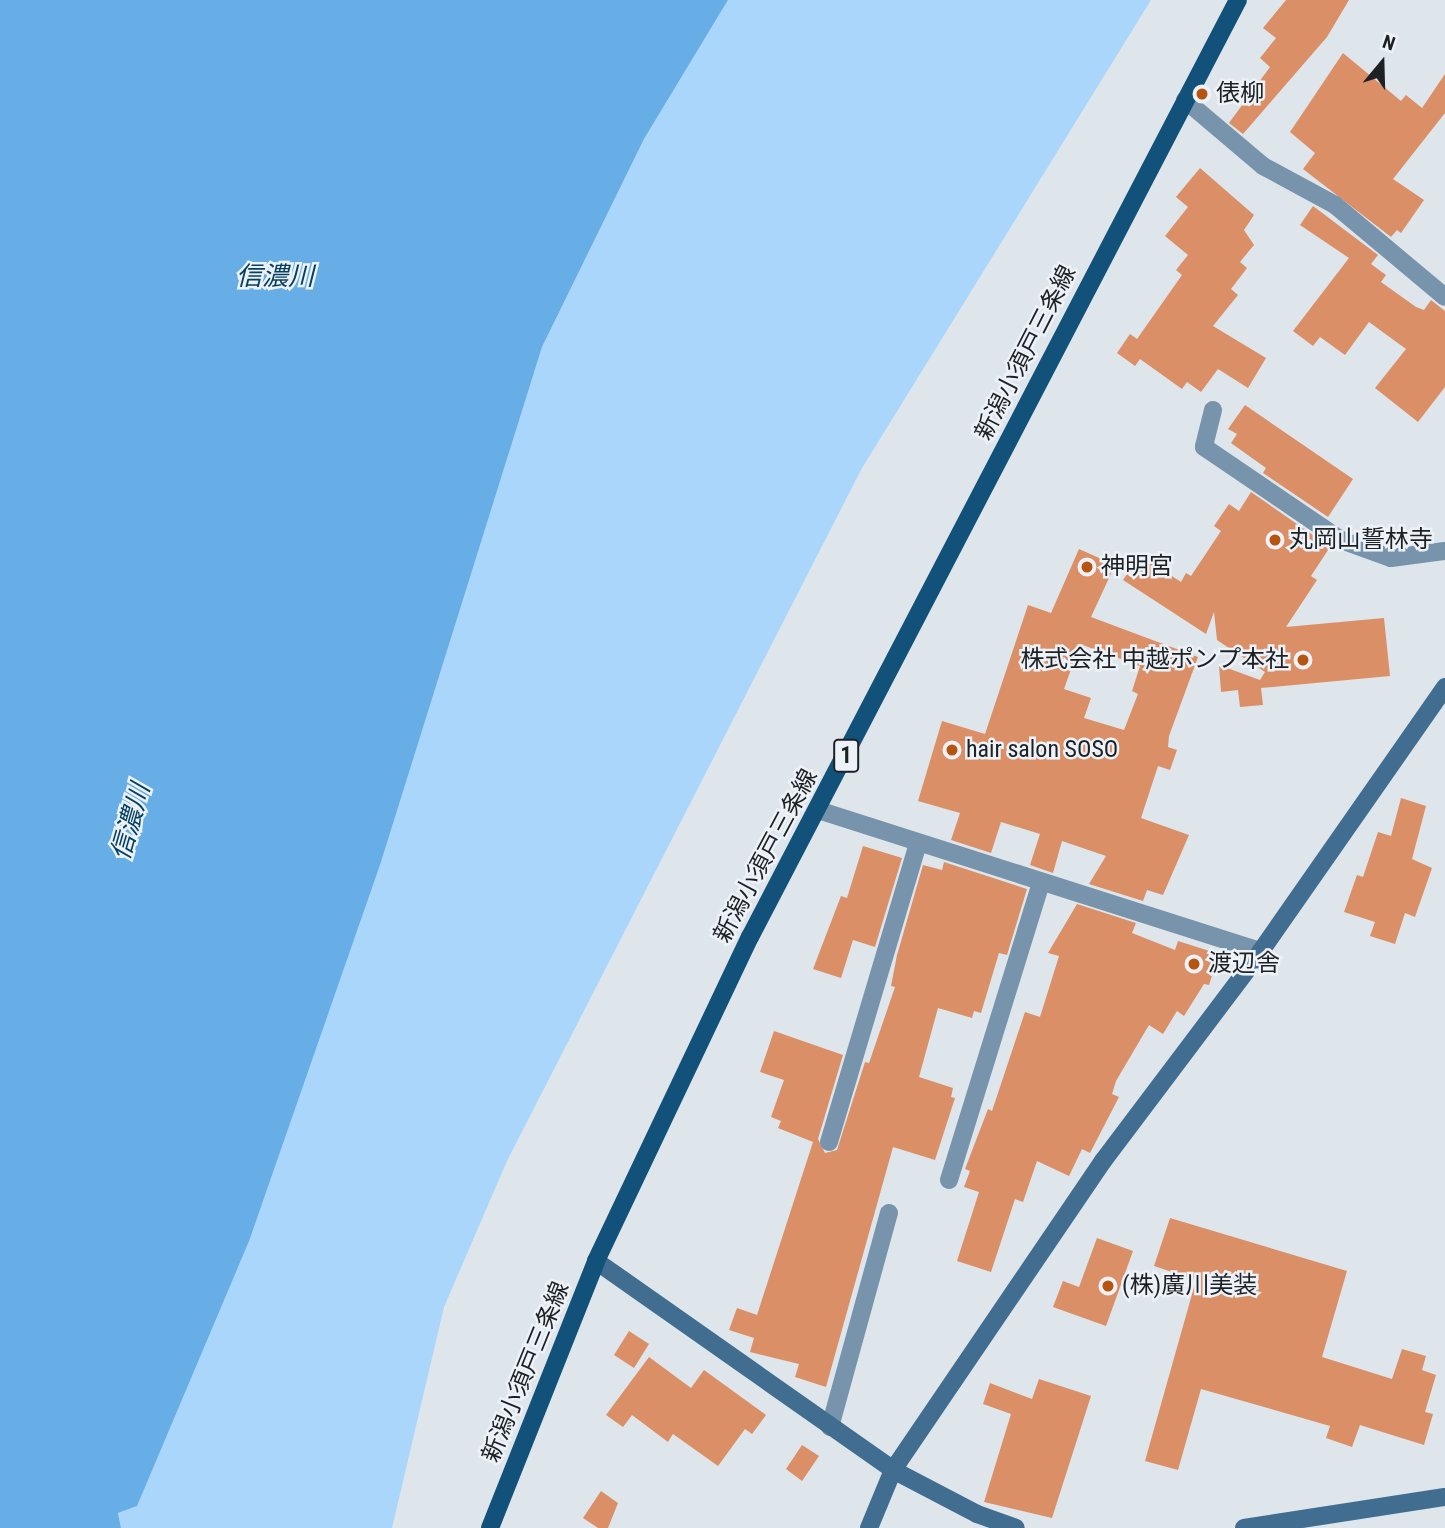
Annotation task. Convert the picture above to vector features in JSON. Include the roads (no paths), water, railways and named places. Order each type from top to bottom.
[{"type":"main road","name":"新潟小須戸三条線","points":[[490,1528],[596,1261],[750,937],[1238,0]]},
{"type":"street","points":[[1185,100],[1263,166],[1335,205],[1445,297]]},
{"type":"street","points":[[1213,410],[1204,447],[1341,540],[1391,558],[1445,551]]},
{"type":"street","points":[[869,1528],[893,1470],[1103,1161],[1261,951],[1445,687]]},
{"type":"street","points":[[818,810],[1261,951]]},
{"type":"street","points":[[829,1142],[918,843]]},
{"type":"street","points":[[948,1180],[1041,883]]},
{"type":"street","points":[[830,1427],[889,1213]]},
{"type":"street","points":[[596,1261],[893,1470],[977,1514],[1016,1528]]},
{"type":"street","points":[[1244,1528],[1445,1497]]},
{"type":"water","name":"信濃川","points":[[0,0],[728,0],[644,139],[542,347],[381,862],[249,1241],[137,1506],[118,1513],[121,1528],[0,1528]]},
{"type":"place","name":"俵柳","points":[[1202,94]]},
{"type":"place","name":"丸岡山誓林寺","points":[[1275,540]]},
{"type":"place","name":"神明宮","points":[[1087,567]]},
{"type":"place","name":"株式会社 中越ポンプ本社","points":[[1303,660]]},
{"type":"place","name":"hair salon SOSO","points":[[952,750]]},
{"type":"place","name":"渡辺舎","points":[[1194,964]]},
{"type":"place","name":"(株)廣川美装","points":[[1108,1286]]}]
